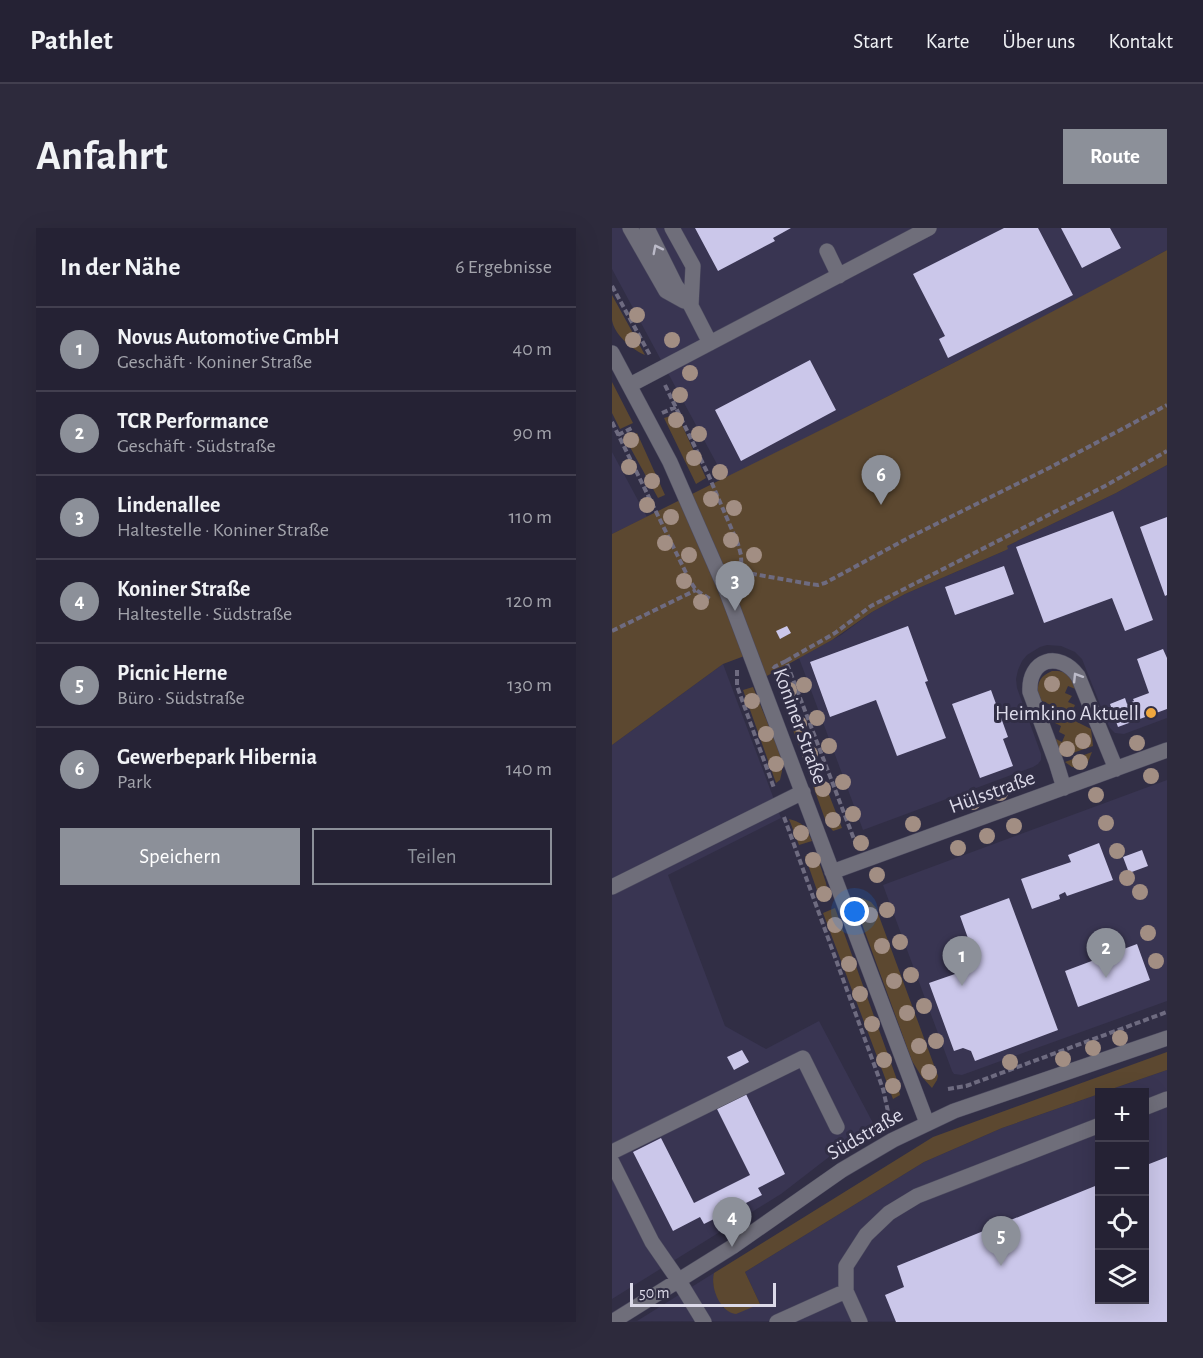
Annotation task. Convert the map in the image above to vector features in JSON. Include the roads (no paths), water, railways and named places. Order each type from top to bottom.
[{"type":"street","points":[[630,228],[666,291],[691,306]]},
{"type":"street","points":[[647,228],[676,286],[691,306],[710,343]]},
{"type":"street","points":[[672,228],[693,266],[691,306]]},
{"type":"street","points":[[630,385],[929,228]]},
{"type":"street","points":[[827,251],[839,276]]},
{"type":"street","name":"Koniner Straße","points":[[612,353],[670,462],[732,605],[744,657],[803,792],[927,1123]]},
{"type":"street","points":[[1064,788],[1030,692],[1030,682],[1034,672],[1047,662],[1059,661],[1066,664],[1078,676],[1116,769]]},
{"type":"street","name":"Hülsstraße","points":[[832,872],[1167,750]]},
{"type":"street","points":[[612,887],[803,792]]},
{"type":"street","name":"Südstraße","points":[[612,1322],[732,1247],[842,1170],[893,1140],[973,1103],[1167,1038]]},
{"type":"street","points":[[612,1152],[803,1058],[837,1127]]},
{"type":"street","points":[[1149,1106],[1167,1099]]},
{"type":"street","points":[[860,1322],[846,1291],[846,1266],[866,1235],[888,1213],[917,1196],[1095,1127]]},
{"type":"street","points":[[612,1162],[652,1242],[704,1322]]},
{"type":"street","points":[[777,1322],[846,1291]]},
{"type":"place","name":"Gewerbepark Hibernia","points":[[881,505]]},
{"type":"place","name":"Lindenallee","points":[[735,611]]},
{"type":"place","name":"Heimkino Aktuell","points":[[1151,713]]},
{"type":"place","name":"TCR Performance","points":[[1106,978]]},
{"type":"place","name":"Novus Automotive GmbH","points":[[962,986]]},
{"type":"place","name":"Koniner Straße","points":[[732,1247]]},
{"type":"place","name":"Picnic Herne","points":[[1001,1266]]}]
